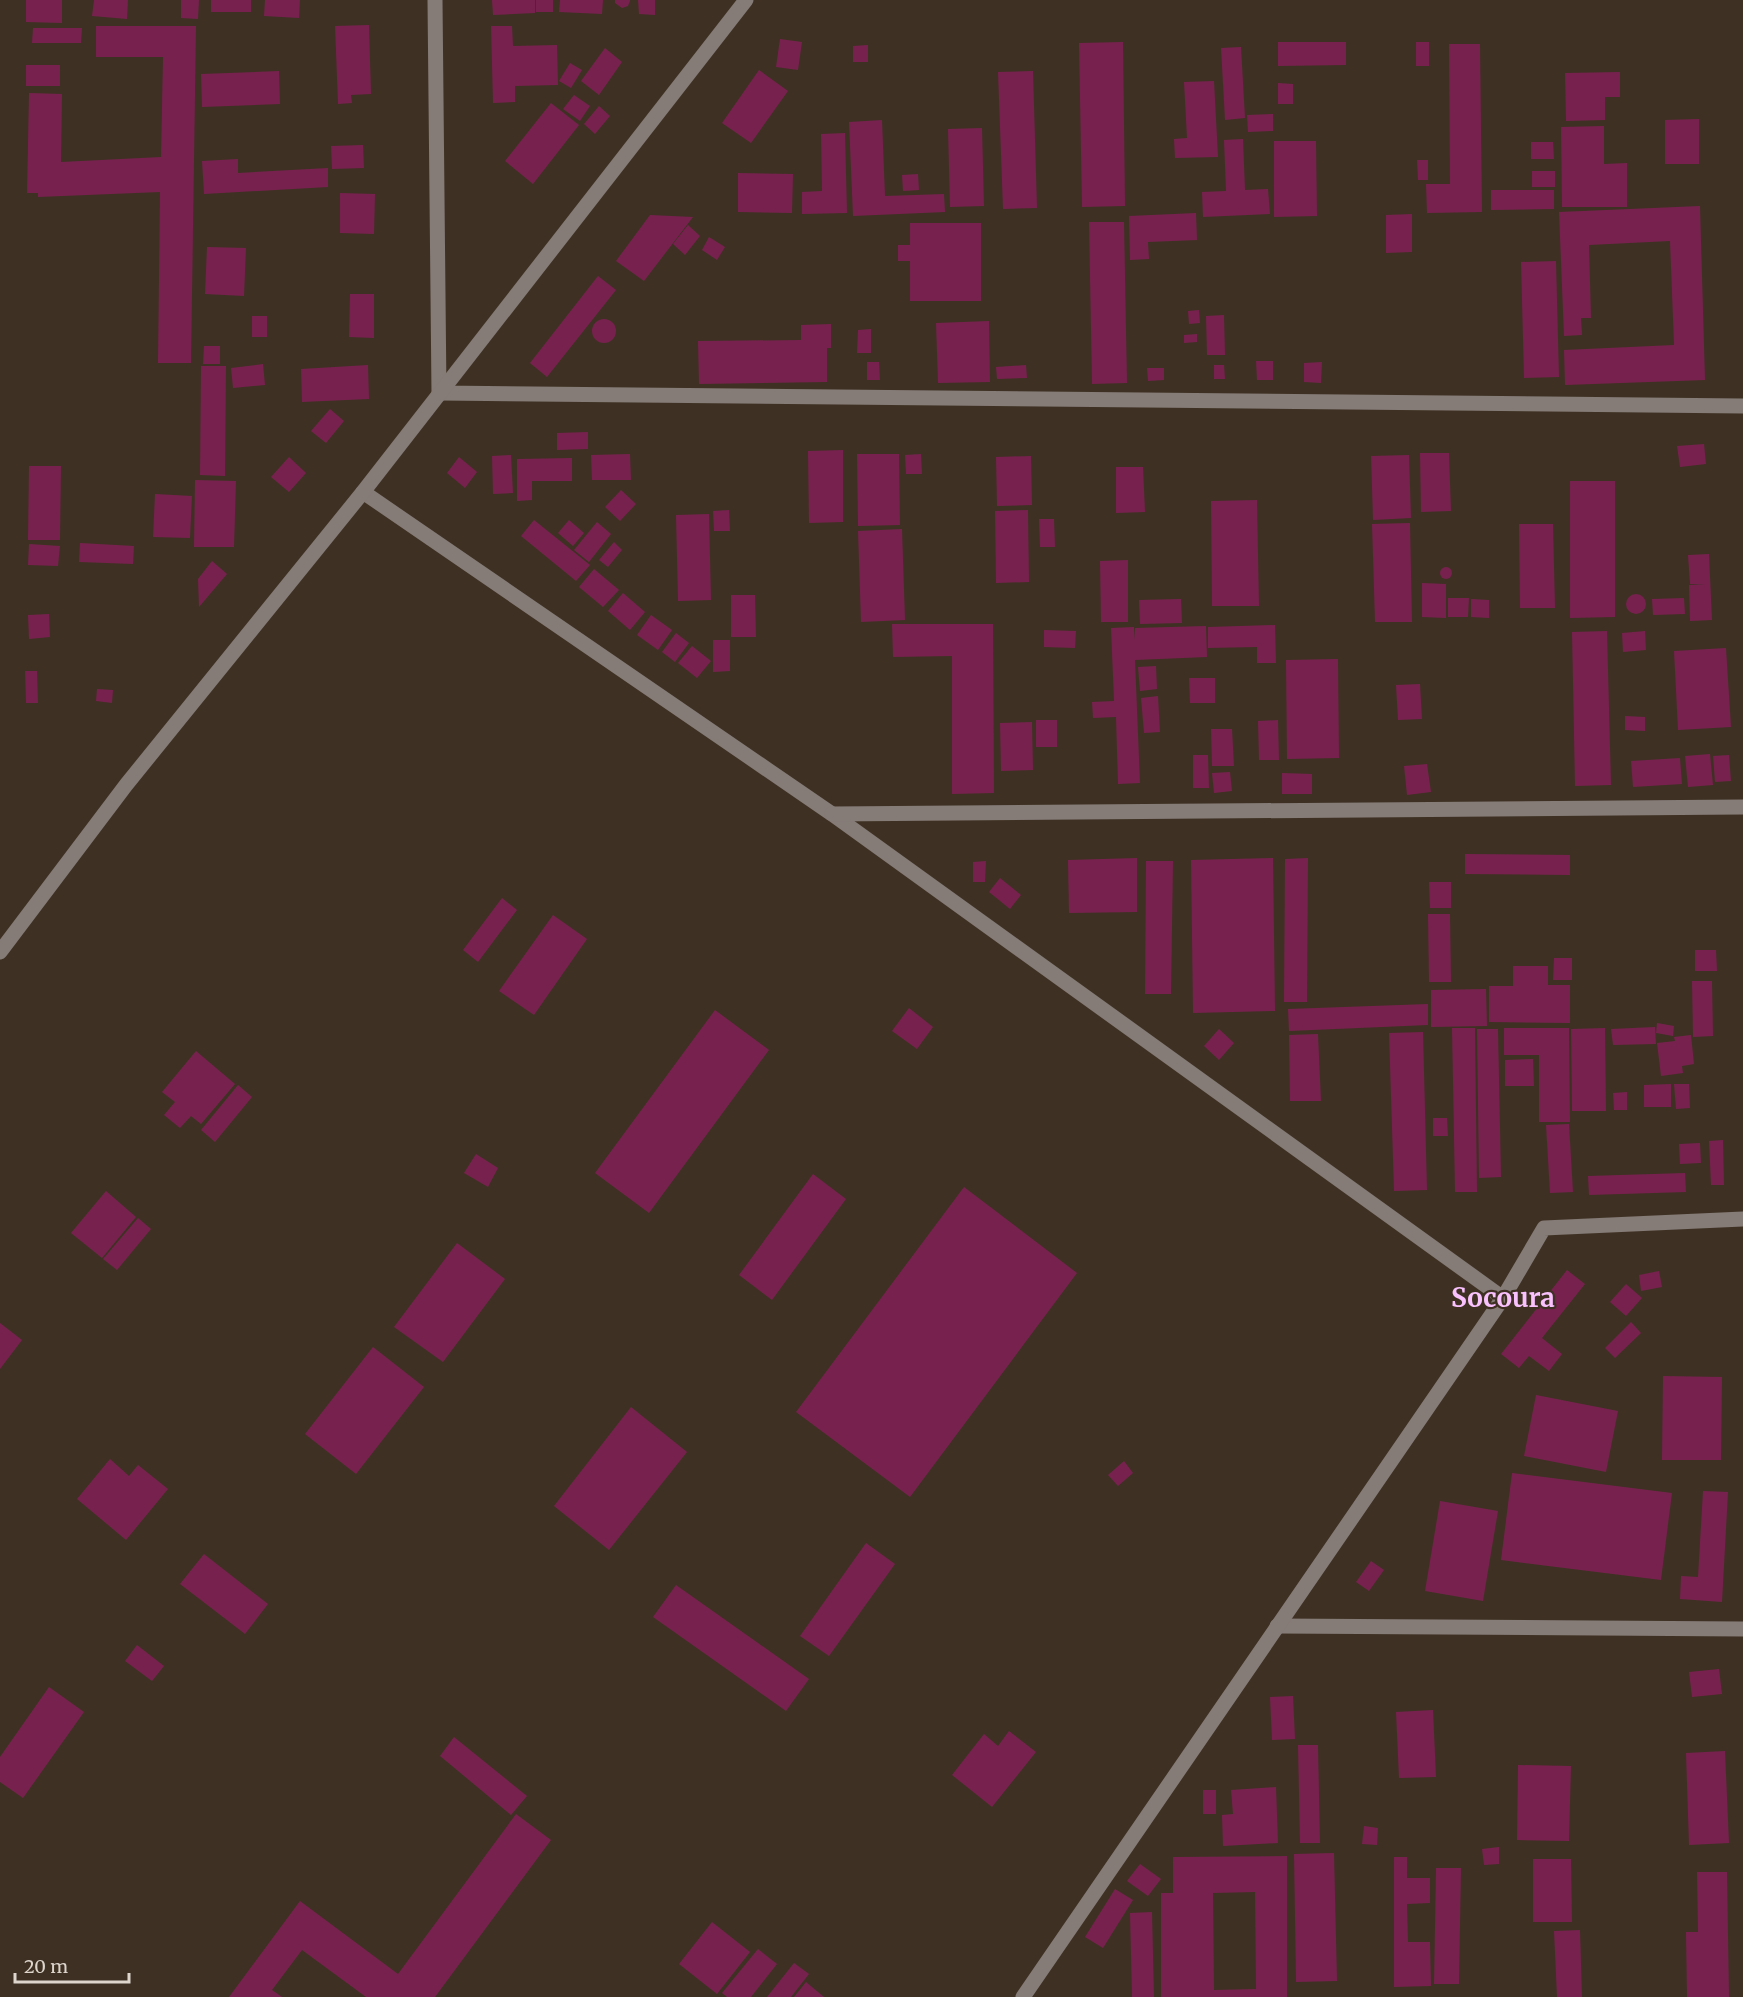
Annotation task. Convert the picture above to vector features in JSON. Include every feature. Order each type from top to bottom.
[{"type":"street","points":[[435,0],[439,393]]},
{"type":"street","points":[[0,952],[126,785],[363,492],[746,0]]},
{"type":"street","points":[[439,393],[1743,406]]},
{"type":"street","points":[[363,492],[832,814],[1503,1298]]},
{"type":"street","points":[[832,814],[1743,807]]},
{"type":"street","points":[[1023,1997],[1503,1298],[1544,1228],[1743,1219]]},
{"type":"street","points":[[1278,1626],[1743,1629]]},
{"type":"building","points":[[26,0],[62,0],[62,23],[26,22]]},
{"type":"building","points":[[94,0],[128,0],[127,19],[92,16]]},
{"type":"building","points":[[181,0],[199,0],[198,19],[181,18]]},
{"type":"building","points":[[211,0],[251,0],[251,12],[211,12]]},
{"type":"building","points":[[265,0],[300,0],[299,18],[264,16]]},
{"type":"building","points":[[492,0],[535,0],[535,13],[493,15]]},
{"type":"building","points":[[536,0],[553,0],[553,12],[536,12]]},
{"type":"building","points":[[560,0],[603,0],[602,14],[559,12]]},
{"type":"building","points":[[615,0],[630,1],[628,6],[622,8],[615,3]]},
{"type":"building","points":[[638,0],[655,0],[655,15],[639,14]]},
{"type":"building","points":[[369,25],[371,94],[351,95],[352,103],[338,104],[335,26]]},
{"type":"building","points":[[96,26],[196,26],[191,363],[158,363],[160,192],[38,197],[38,193],[27,193],[29,93],[62,94],[61,162],[161,157],[163,57],[96,57]]},
{"type":"building","points":[[491,26],[512,26],[513,46],[557,45],[558,85],[515,86],[515,102],[493,103]]},
{"type":"building","points":[[33,28],[82,28],[81,43],[32,43]]},
{"type":"building","points":[[780,39],[802,42],[798,70],[776,67]]},
{"type":"building","points":[[1123,42],[1125,206],[1082,207],[1079,43]]},
{"type":"building","points":[[1278,42],[1346,42],[1346,65],[1278,66]]},
{"type":"building","points":[[1416,42],[1429,42],[1429,66],[1416,66]]},
{"type":"building","points":[[1449,44],[1480,44],[1482,212],[1427,213],[1426,184],[1450,184]]},
{"type":"building","points":[[868,45],[868,62],[853,62],[853,46]]},
{"type":"building","points":[[1241,47],[1245,118],[1225,120],[1221,48]]},
{"type":"building","points":[[605,48],[622,62],[599,95],[581,81]]},
{"type":"building","points":[[570,63],[582,70],[571,88],[559,81]]},
{"type":"building","points":[[26,65],[60,65],[60,86],[26,86]]},
{"type":"building","points":[[759,70],[788,91],[751,143],[722,123]]},
{"type":"building","points":[[279,71],[280,104],[202,107],[201,74]]},
{"type":"building","points":[[1033,71],[1037,208],[1003,209],[998,72]]},
{"type":"building","points":[[1620,72],[1620,97],[1605,97],[1605,120],[1566,121],[1565,73]]},
{"type":"building","points":[[1214,81],[1218,157],[1175,158],[1174,139],[1187,138],[1184,82]]},
{"type":"building","points":[[1278,83],[1293,84],[1293,104],[1278,104]]},
{"type":"building","points":[[574,95],[590,106],[580,121],[563,109]]},
{"type":"building","points":[[551,103],[579,125],[533,184],[505,161]]},
{"type":"building","points":[[599,106],[610,116],[595,134],[584,124]]},
{"type":"building","points":[[1273,114],[1273,131],[1248,132],[1247,115]]},
{"type":"building","points":[[1699,119],[1699,164],[1665,164],[1665,120]]},
{"type":"building","points":[[882,120],[885,196],[944,194],[945,212],[853,216],[849,122]]},
{"type":"building","points":[[1604,126],[1604,164],[1627,163],[1627,207],[1562,207],[1561,127]]},
{"type":"building","points":[[982,128],[984,206],[950,207],[948,129]]},
{"type":"building","points":[[845,133],[847,213],[802,214],[802,192],[822,191],[821,134]]},
{"type":"building","points":[[1243,139],[1245,190],[1268,189],[1270,214],[1203,217],[1202,192],[1226,191],[1224,140]]},
{"type":"building","points":[[1274,141],[1316,141],[1317,216],[1274,217]]},
{"type":"building","points":[[1531,142],[1553,142],[1554,159],[1531,159]]},
{"type":"building","points":[[363,145],[364,168],[332,169],[331,146]]},
{"type":"building","points":[[238,159],[238,173],[328,168],[328,187],[204,194],[202,161]]},
{"type":"building","points":[[1417,160],[1428,160],[1428,180],[1418,180]]},
{"type":"building","points":[[1532,171],[1555,171],[1555,187],[1532,187]]},
{"type":"building","points":[[738,173],[793,174],[792,213],[738,212]]},
{"type":"building","points":[[918,174],[919,190],[903,191],[902,175]]},
{"type":"building","points":[[1491,190],[1554,190],[1554,209],[1491,210]]},
{"type":"building","points":[[340,193],[375,194],[374,234],[340,233]]},
{"type":"building","points":[[1700,206],[1705,380],[1565,385],[1564,350],[1674,345],[1670,241],[1589,245],[1591,318],[1581,318],[1582,335],[1564,336],[1559,212]]},
{"type":"building","points":[[1196,213],[1197,240],[1148,242],[1149,259],[1130,260],[1129,216]]},
{"type":"building","points":[[1412,214],[1412,252],[1386,253],[1386,215]]},
{"type":"building","points":[[650,215],[693,217],[644,281],[616,261]]},
{"type":"building","points":[[1089,222],[1124,222],[1127,383],[1092,384]]},
{"type":"building","points":[[910,223],[981,223],[981,301],[910,301],[910,261],[898,261],[898,245],[910,245]]},
{"type":"building","points":[[688,225],[700,236],[685,255],[673,244]]},
{"type":"building","points":[[709,237],[725,247],[717,260],[702,250]]},
{"type":"building","points":[[207,247],[246,248],[244,296],[205,294]]},
{"type":"building","points":[[1556,261],[1559,377],[1524,378],[1521,262]]},
{"type":"building","points":[[598,276],[616,290],[547,377],[530,363]]},
{"type":"building","points":[[350,294],[374,294],[374,338],[349,337]]},
{"type":"building","points":[[1199,310],[1200,323],[1189,324],[1188,311]]},
{"type":"building","points":[[1224,315],[1225,355],[1207,355],[1206,316]]},
{"type":"building","points":[[252,316],[267,316],[267,337],[252,337]]},
{"type":"building","points":[[604,319],[609,320],[615,326],[615,336],[609,342],[604,343],[599,342],[593,336],[592,331],[593,326],[599,320]]},
{"type":"building","points":[[989,321],[990,382],[938,383],[936,323]]},
{"type":"building","points":[[831,324],[831,348],[827,348],[827,382],[699,384],[698,341],[801,340],[801,325]]},
{"type":"building","points":[[871,329],[871,353],[857,353],[858,330]]},
{"type":"building","points":[[1197,334],[1197,342],[1184,343],[1184,335]]},
{"type":"building","points":[[204,346],[220,346],[220,364],[203,364]]},
{"type":"building","points":[[1256,361],[1273,361],[1273,380],[1257,380]]},
{"type":"building","points":[[867,362],[879,362],[880,380],[867,380]]},
{"type":"building","points":[[1322,362],[1321,383],[1304,382],[1304,363]]},
{"type":"building","points":[[263,364],[265,385],[233,388],[231,368]]},
{"type":"building","points":[[368,365],[369,399],[302,402],[301,369]]},
{"type":"building","points":[[1026,365],[1027,378],[997,379],[996,367]]},
{"type":"building","points":[[1214,365],[1224,365],[1225,379],[1214,379]]},
{"type":"building","points":[[201,366],[226,366],[225,476],[200,475]]},
{"type":"building","points":[[1147,368],[1164,368],[1164,380],[1148,381]]},
{"type":"building","points":[[330,409],[344,421],[326,443],[311,431]]},
{"type":"building","points":[[588,432],[588,449],[557,450],[557,433]]},
{"type":"building","points":[[1704,444],[1706,464],[1680,467],[1677,446]]},
{"type":"building","points":[[843,450],[843,522],[809,523],[808,451]]},
{"type":"building","points":[[1420,453],[1449,453],[1451,511],[1421,512]]},
{"type":"building","points":[[630,454],[631,480],[592,480],[591,455]]},
{"type":"building","points":[[857,454],[899,454],[900,525],[858,526]]},
{"type":"building","points":[[921,454],[922,474],[906,474],[905,455]]},
{"type":"building","points":[[511,455],[513,493],[493,494],[492,456]]},
{"type":"building","points":[[1409,455],[1411,518],[1373,520],[1371,456]]},
{"type":"building","points":[[1031,456],[1032,505],[997,506],[996,457]]},
{"type":"building","points":[[289,457],[306,473],[289,492],[271,477]]},
{"type":"building","points":[[459,457],[477,472],[465,488],[447,473]]},
{"type":"building","points":[[572,458],[572,481],[532,481],[532,500],[517,501],[517,459]]},
{"type":"building","points":[[29,466],[61,466],[60,540],[28,540]]},
{"type":"building","points":[[1116,467],[1143,467],[1145,512],[1116,513]]},
{"type":"building","points":[[195,480],[236,481],[234,547],[194,547]]},
{"type":"building","points":[[1570,481],[1615,481],[1615,617],[1570,618]]},
{"type":"building","points":[[621,490],[636,504],[620,521],[605,507]]},
{"type":"building","points":[[155,494],[192,496],[190,538],[153,537]]},
{"type":"building","points":[[1257,500],[1259,606],[1212,606],[1211,501]]},
{"type":"building","points":[[729,510],[730,531],[714,531],[713,511]]},
{"type":"building","points":[[1028,510],[1029,582],[996,583],[995,511]]},
{"type":"building","points":[[709,514],[711,600],[678,601],[676,515]]},
{"type":"building","points":[[1039,519],[1054,519],[1055,547],[1040,547]]},
{"type":"building","points":[[534,520],[590,565],[576,581],[521,536]]},
{"type":"building","points":[[569,520],[584,533],[573,546],[558,533]]},
{"type":"building","points":[[597,522],[611,534],[589,562],[574,550]]},
{"type":"building","points":[[1410,523],[1412,622],[1375,622],[1372,524]]},
{"type":"building","points":[[1519,524],[1553,524],[1555,608],[1520,608]]},
{"type":"building","points":[[902,529],[905,620],[861,622],[858,531]]},
{"type":"building","points":[[614,542],[622,550],[608,567],[599,560]]},
{"type":"building","points":[[80,543],[134,546],[133,564],[79,562]]},
{"type":"building","points":[[29,544],[60,546],[58,566],[28,565]]},
{"type":"building","points":[[1709,554],[1712,620],[1690,621],[1689,585],[1705,584],[1690,584],[1688,555]]},
{"type":"building","points":[[1128,560],[1128,622],[1101,622],[1100,561]]},
{"type":"building","points":[[212,561],[227,574],[199,607],[198,579]]},
{"type":"building","points":[[1446,567],[1452,573],[1446,579],[1440,573]]},
{"type":"building","points":[[594,569],[619,590],[603,607],[579,587]]},
{"type":"building","points":[[1422,583],[1446,584],[1446,618],[1422,617]]},
{"type":"building","points":[[623,593],[645,612],[630,630],[608,611]]},
{"type":"building","points":[[1636,594],[1643,597],[1646,604],[1643,611],[1636,614],[1629,611],[1626,604],[1629,597]]},
{"type":"building","points":[[731,595],[755,595],[756,637],[731,637]]},
{"type":"building","points":[[1448,598],[1469,598],[1468,617],[1448,617]]},
{"type":"building","points":[[1684,598],[1685,614],[1653,615],[1652,599]]},
{"type":"building","points":[[1181,599],[1182,623],[1140,624],[1139,600]]},
{"type":"building","points":[[1471,599],[1489,600],[1489,618],[1471,617]]},
{"type":"building","points":[[49,614],[50,637],[29,639],[28,615]]},
{"type":"building","points":[[651,615],[672,630],[658,650],[637,635]]},
{"type":"building","points":[[892,624],[993,624],[994,793],[952,794],[952,656],[893,657]]},
{"type":"building","points":[[1275,625],[1276,663],[1257,663],[1257,647],[1208,648],[1208,627]]},
{"type":"building","points":[[1206,626],[1207,657],[1135,660],[1140,783],[1118,784],[1116,717],[1093,718],[1092,702],[1114,701],[1111,628],[1134,627],[1134,640],[1135,628]]},
{"type":"building","points":[[1044,630],[1076,631],[1075,648],[1044,647]]},
{"type":"building","points":[[1607,631],[1611,785],[1575,786],[1572,632]]},
{"type":"building","points":[[1645,631],[1646,650],[1623,652],[1622,633]]},
{"type":"building","points":[[676,633],[689,643],[675,662],[662,652]]},
{"type":"building","points":[[713,640],[730,640],[730,671],[713,672]]},
{"type":"building","points":[[692,646],[711,661],[697,678],[678,663]]},
{"type":"building","points":[[1726,648],[1731,727],[1678,730],[1674,651]]},
{"type":"building","points":[[1338,659],[1339,758],[1287,759],[1286,660]]},
{"type":"building","points":[[1156,666],[1157,689],[1140,691],[1138,667]]},
{"type":"building","points":[[25,671],[37,671],[38,703],[26,703]]},
{"type":"building","points":[[1189,678],[1215,678],[1215,703],[1190,703]]},
{"type":"building","points":[[1420,684],[1422,719],[1398,720],[1396,685]]},
{"type":"building","points":[[97,689],[113,690],[112,703],[96,701]]},
{"type":"building","points":[[1158,696],[1160,732],[1144,733],[1141,698]]},
{"type":"building","points":[[1625,716],[1645,717],[1645,731],[1625,730]]},
{"type":"building","points":[[1036,720],[1057,720],[1057,747],[1036,747]]},
{"type":"building","points":[[1278,720],[1279,760],[1259,760],[1258,721]]},
{"type":"building","points":[[1032,722],[1033,770],[1001,771],[1000,723]]},
{"type":"building","points":[[1211,729],[1232,729],[1234,766],[1212,766]]},
{"type":"building","points":[[1710,754],[1713,785],[1688,787],[1685,756]]},
{"type":"building","points":[[1193,755],[1208,755],[1209,788],[1193,788]]},
{"type":"building","points":[[1729,755],[1731,781],[1715,782],[1713,756]]},
{"type":"building","points":[[1680,758],[1682,784],[1633,787],[1631,761]]},
{"type":"building","points":[[1427,764],[1431,792],[1407,795],[1404,766]]},
{"type":"building","points":[[1230,772],[1232,791],[1214,793],[1212,773]]},
{"type":"building","points":[[1282,773],[1312,774],[1312,794],[1282,794]]},
{"type":"building","points":[[1465,854],[1570,855],[1570,875],[1465,874]]},
{"type":"building","points":[[1137,858],[1137,912],[1069,913],[1068,860]]},
{"type":"building","points":[[1273,858],[1275,1011],[1193,1013],[1191,860]]},
{"type":"building","points":[[1308,858],[1307,1002],[1284,1002],[1285,859]]},
{"type":"building","points":[[986,861],[985,882],[973,882],[973,862]]},
{"type":"building","points":[[1146,861],[1173,861],[1171,994],[1145,994]]},
{"type":"building","points":[[1000,878],[1021,895],[1010,909],[989,892]]},
{"type":"building","points":[[1429,882],[1451,882],[1451,908],[1430,908]]},
{"type":"building","points":[[502,898],[517,910],[478,962],[463,950]]},
{"type":"building","points":[[1428,914],[1450,914],[1451,982],[1429,982]]},
{"type":"building","points":[[553,915],[587,939],[534,1015],[499,991]]},
{"type":"building","points":[[1695,950],[1716,950],[1717,971],[1695,971]]},
{"type":"building","points":[[1554,958],[1572,958],[1572,980],[1553,980]]},
{"type":"building","points":[[1513,966],[1548,966],[1548,985],[1570,985],[1570,1023],[1489,1022],[1489,986],[1513,986]]},
{"type":"building","points":[[1692,981],[1712,981],[1713,1036],[1693,1037]]},
{"type":"building","points":[[1486,989],[1487,1026],[1431,1027],[1431,990]]},
{"type":"building","points":[[1428,1004],[1428,1025],[1289,1031],[1288,1009]]},
{"type":"building","points":[[909,1008],[933,1027],[917,1049],[892,1031]]},
{"type":"building","points":[[715,1010],[769,1050],[649,1213],[595,1173]]},
{"type":"building","points":[[1657,1023],[1674,1026],[1673,1036],[1656,1033]]},
{"type":"building","points":[[1655,1027],[1656,1044],[1613,1045],[1611,1029]]},
{"type":"building","points":[[1452,1028],[1475,1028],[1477,1192],[1455,1192]]},
{"type":"building","points":[[1504,1028],[1569,1028],[1570,1122],[1539,1122],[1539,1055],[1504,1055]]},
{"type":"building","points":[[1605,1028],[1606,1111],[1572,1111],[1571,1029]]},
{"type":"building","points":[[1219,1029],[1234,1043],[1219,1060],[1204,1046]]},
{"type":"building","points":[[1477,1029],[1498,1029],[1501,1177],[1479,1178]]},
{"type":"building","points":[[1423,1032],[1427,1190],[1394,1191],[1389,1033]]},
{"type":"building","points":[[1318,1034],[1321,1101],[1290,1101],[1289,1035]]},
{"type":"building","points":[[1691,1035],[1694,1064],[1682,1066],[1683,1073],[1661,1076],[1657,1043],[1675,1041],[1674,1037]]},
{"type":"building","points":[[196,1051],[235,1084],[201,1124],[191,1116],[180,1128],[164,1115],[175,1102],[162,1092]]},
{"type":"building","points":[[1533,1059],[1534,1086],[1505,1086],[1505,1060]]},
{"type":"building","points":[[1671,1084],[1671,1107],[1644,1107],[1644,1085]]},
{"type":"building","points":[[1674,1084],[1689,1084],[1690,1108],[1676,1109]]},
{"type":"building","points":[[238,1085],[252,1097],[215,1142],[201,1130]]},
{"type":"building","points":[[1627,1092],[1627,1110],[1614,1110],[1613,1093]]},
{"type":"building","points":[[1433,1118],[1447,1118],[1448,1136],[1433,1136]]},
{"type":"building","points":[[1569,1124],[1573,1192],[1550,1193],[1546,1125]]},
{"type":"building","points":[[1723,1140],[1724,1185],[1711,1185],[1709,1141]]},
{"type":"building","points":[[1700,1143],[1701,1163],[1680,1164],[1679,1144]]},
{"type":"building","points":[[476,1154],[498,1168],[488,1187],[464,1173]]},
{"type":"building","points":[[1685,1173],[1686,1192],[1589,1195],[1588,1176]]},
{"type":"building","points":[[813,1174],[846,1199],[772,1300],[739,1275]]},
{"type":"building","points":[[964,1187],[1077,1273],[910,1497],[796,1412]]},
{"type":"building","points":[[106,1191],[136,1217],[102,1258],[71,1233]]},
{"type":"building","points":[[138,1218],[151,1229],[117,1270],[103,1259]]},
{"type":"building","points":[[457,1243],[505,1279],[443,1362],[394,1327]]},
{"type":"building","points":[[1567,1270],[1585,1284],[1542,1338],[1562,1354],[1549,1371],[1529,1356],[1519,1368],[1501,1354]]},
{"type":"building","points":[[1659,1271],[1662,1287],[1641,1291],[1639,1275]]},
{"type":"building","points":[[1626,1284],[1642,1298],[1626,1316],[1610,1302]]},
{"type":"building","points":[[1631,1322],[1641,1333],[1615,1358],[1605,1348]]},
{"type":"building","points":[[0,1323],[22,1340],[0,1369]]},
{"type":"building","points":[[373,1347],[424,1387],[356,1474],[305,1434]]},
{"type":"building","points":[[1663,1376],[1722,1377],[1721,1460],[1662,1460]]},
{"type":"building","points":[[1536,1395],[1618,1411],[1606,1472],[1524,1456]]},
{"type":"building","points":[[631,1407],[687,1452],[609,1550],[554,1506]]},
{"type":"building","points":[[110,1459],[129,1476],[138,1465],[168,1489],[126,1540],[77,1499]]},
{"type":"building","points":[[1124,1461],[1133,1473],[1118,1486],[1108,1475]]},
{"type":"building","points":[[1512,1473],[1672,1493],[1661,1580],[1501,1560]]},
{"type":"building","points":[[1703,1491],[1728,1492],[1722,1602],[1680,1599],[1681,1576],[1698,1577]]},
{"type":"building","points":[[1440,1501],[1498,1511],[1483,1601],[1425,1591]]},
{"type":"building","points":[[866,1543],[895,1564],[829,1656],[800,1636]]},
{"type":"building","points":[[204,1554],[268,1604],[245,1634],[180,1584]]},
{"type":"building","points":[[1371,1561],[1384,1570],[1369,1591],[1356,1582]]},
{"type":"building","points":[[676,1585],[809,1679],[786,1711],[653,1617]]},
{"type":"building","points":[[137,1645],[164,1666],[152,1681],[125,1661]]},
{"type":"building","points":[[1719,1669],[1722,1694],[1692,1697],[1689,1672]]},
{"type":"building","points":[[49,1687],[84,1712],[23,1798],[0,1782],[0,1757]]},
{"type":"building","points":[[1293,1696],[1295,1739],[1272,1740],[1270,1697]]},
{"type":"building","points":[[1433,1710],[1436,1777],[1399,1778],[1396,1712]]},
{"type":"building","points":[[1009,1731],[1036,1752],[992,1807],[952,1775],[984,1734],[998,1746]]},
{"type":"building","points":[[454,1737],[527,1796],[511,1815],[440,1756]]},
{"type":"building","points":[[1298,1745],[1318,1745],[1320,1843],[1300,1843]]},
{"type":"building","points":[[1725,1751],[1729,1843],[1689,1845],[1686,1753]]},
{"type":"building","points":[[1518,1765],[1571,1766],[1569,1841],[1517,1840]]},
{"type":"building","points":[[1276,1787],[1278,1843],[1223,1846],[1222,1815],[1233,1814],[1231,1790]]},
{"type":"building","points":[[1203,1790],[1216,1790],[1216,1814],[1203,1814]]},
{"type":"building","points":[[516,1814],[551,1840],[435,1997],[366,1997],[302,1950],[272,1990],[282,1997],[229,1997],[300,1901],[398,1974]]},
{"type":"building","points":[[1364,1826],[1378,1828],[1377,1845],[1362,1844]]},
{"type":"building","points":[[1499,1847],[1499,1864],[1484,1865],[1482,1849]]},
{"type":"building","points":[[1334,1853],[1337,1981],[1296,1982],[1294,1854]]},
{"type":"building","points":[[1287,1856],[1287,1997],[1161,1997],[1161,1893],[1173,1893],[1173,1857]],"holes":[[[1255,1892],[1256,1989],[1214,1990],[1213,1893]]]},
{"type":"building","points":[[1394,1857],[1407,1857],[1407,1878],[1430,1878],[1430,1903],[1407,1904],[1408,1942],[1430,1942],[1431,1986],[1394,1987]]},
{"type":"building","points":[[1533,1859],[1571,1859],[1572,1922],[1533,1922]]},
{"type":"building","points":[[1140,1864],[1161,1879],[1148,1896],[1127,1881]]},
{"type":"building","points":[[1436,1868],[1461,1868],[1459,1984],[1434,1984]]},
{"type":"building","points":[[1697,1872],[1727,1872],[1729,1997],[1687,1997],[1686,1932],[1698,1932]]},
{"type":"building","points":[[1115,1889],[1133,1900],[1103,1948],[1085,1937]]},
{"type":"building","points":[[1152,1912],[1154,1997],[1132,1997],[1130,1913]]},
{"type":"building","points":[[712,1922],[750,1952],[717,1994],[679,1964]]},
{"type":"building","points":[[1580,1930],[1582,1997],[1557,1997],[1554,1931]]},
{"type":"building","points":[[758,1949],[777,1964],[751,1997],[727,1997],[722,1993]]},
{"type":"building","points":[[794,1963],[809,1974],[791,1997],[767,1997]]},
{"type":"building","points":[[806,1982],[824,1997],[794,1997]]},
{"type":"district","name":"Socoura","points":[[1503,1298]]}]
